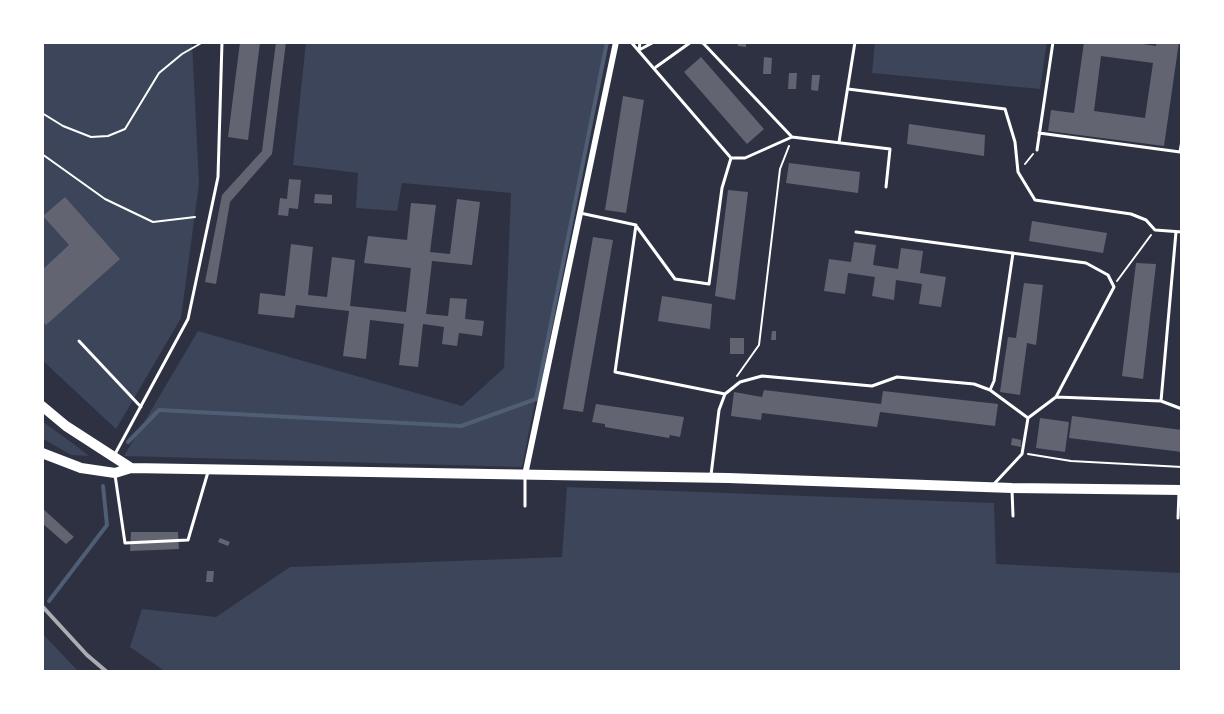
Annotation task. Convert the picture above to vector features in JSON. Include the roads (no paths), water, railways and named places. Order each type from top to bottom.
[{"type":"main road","points":[[42,406],[109,467]]},
{"type":"main road","points":[[42,453],[81,468],[711,478],[1012,488],[1180,490]]},
{"type":"street","points":[[525,475],[616,42]]},
{"type":"lane","points":[[209,470],[188,540],[125,543],[109,467],[188,319],[218,177],[222,42]]},
{"type":"lane","points":[[631,42],[731,158],[745,158],[792,137],[890,149],[886,187]]},
{"type":"lane","points":[[639,50],[640,42]]},
{"type":"lane","points":[[639,50],[654,42]]},
{"type":"lane","points":[[655,68],[691,42]]},
{"type":"lane","points":[[698,42],[703,43],[792,137]]},
{"type":"lane","points":[[839,142],[855,42]]},
{"type":"lane","points":[[1037,150],[1053,42]]},
{"type":"lane","points":[[848,89],[1005,109],[1015,142],[1018,172],[1035,200],[1131,214],[1146,220],[1155,230],[1182,232]]},
{"type":"lane","points":[[1040,133],[1180,152],[1182,140]]},
{"type":"lane","points":[[580,213],[636,225],[675,279],[709,284],[722,188],[731,158]]},
{"type":"lane","points":[[636,225],[615,372],[725,394]]},
{"type":"lane","points":[[855,232],[1086,263],[1108,275],[1114,287],[1056,397],[1028,418],[1022,454],[990,487]]},
{"type":"lane","points":[[1161,401],[1176,232]]},
{"type":"lane","points":[[990,390],[994,381],[1013,253]]},
{"type":"lane","points":[[79,341],[141,407]]},
{"type":"lane","points":[[711,478],[719,410],[725,394],[740,382],[762,376],[872,386],[897,377],[974,384],[990,390],[1028,418]]},
{"type":"lane","points":[[1056,397],[1161,401],[1182,409]]},
{"type":"lane","points":[[525,475],[525,506]]},
{"type":"lane","points":[[1012,488],[1013,516]]},
{"type":"lane","points":[[1178,518],[1180,490]]},
{"type":"waterway","points":[[128,442],[159,410],[461,426],[536,399],[607,42]]},
{"type":"waterway","points":[[49,601],[107,525],[103,486]]},
{"type":"railway","points":[[42,606],[87,655],[107,672]]}]
